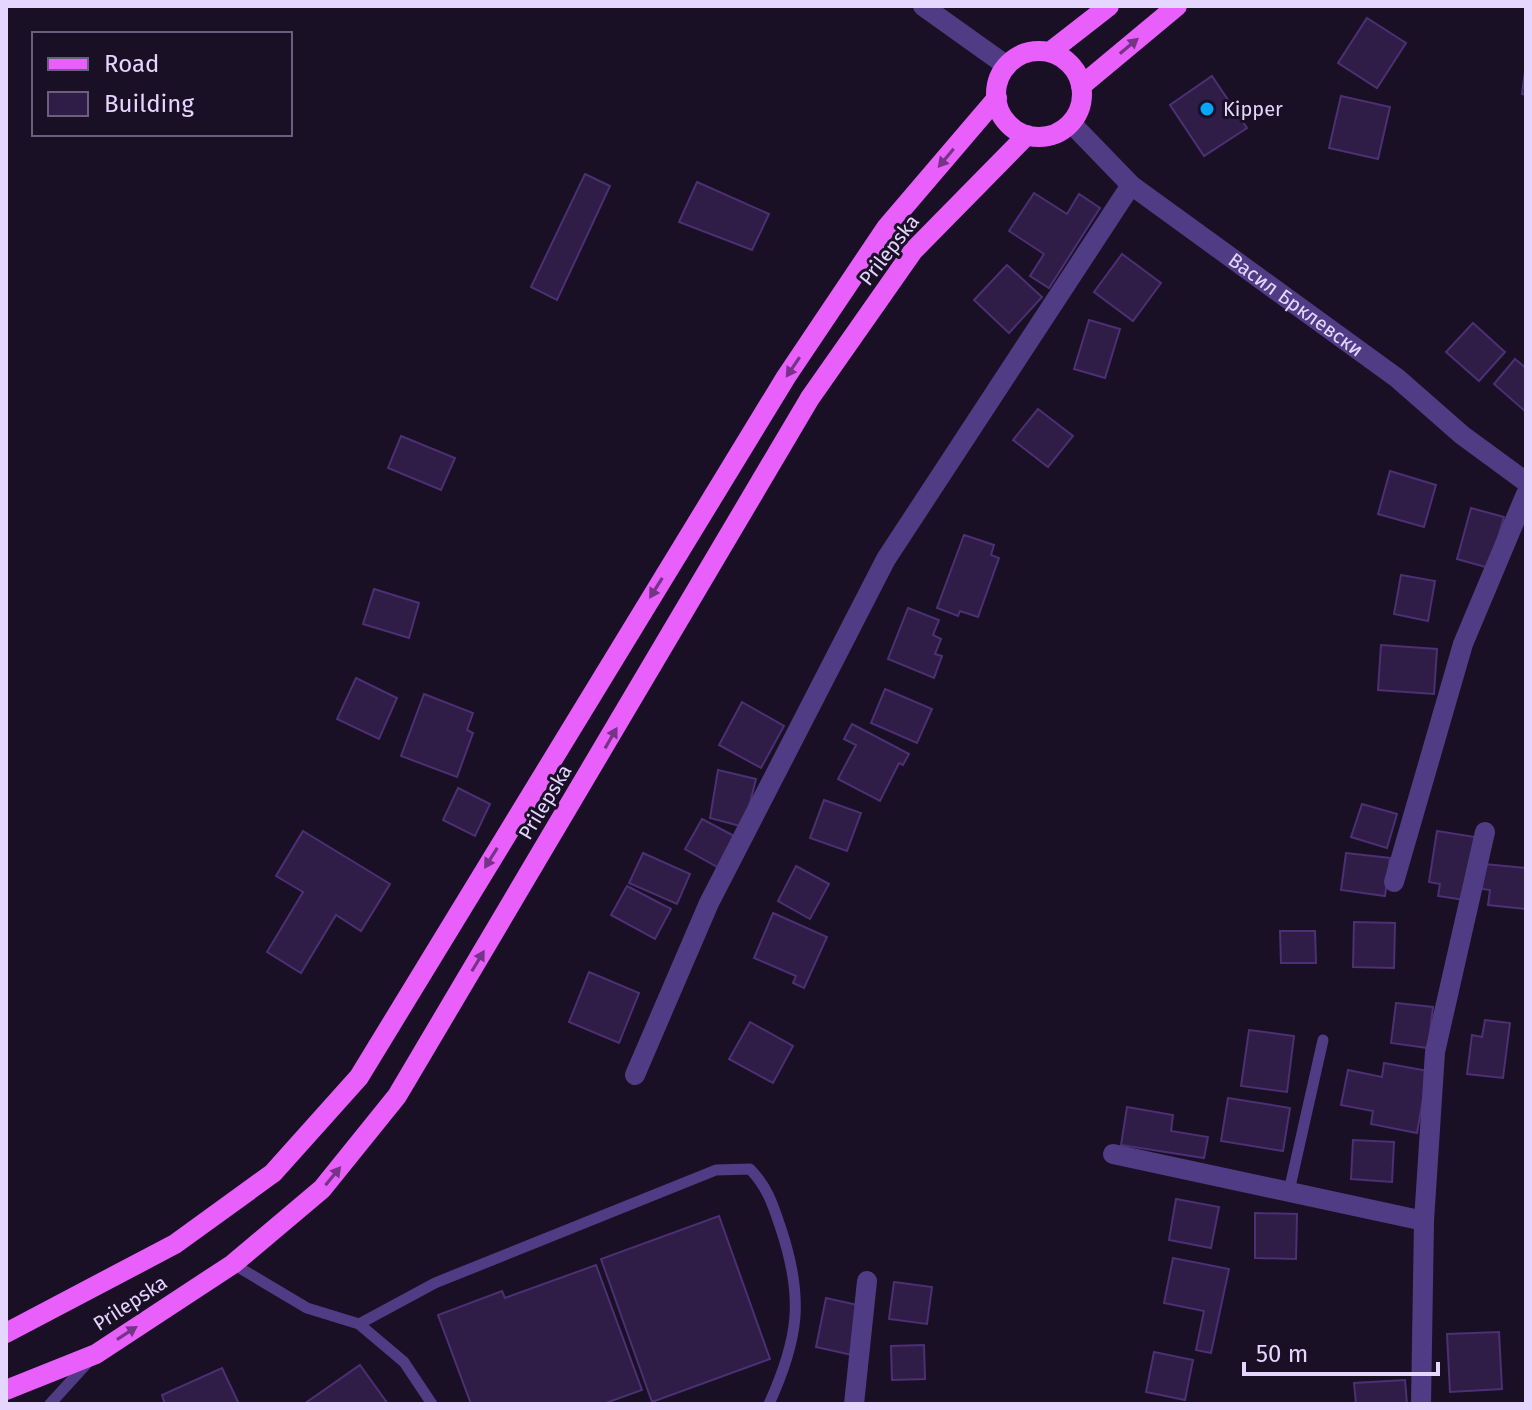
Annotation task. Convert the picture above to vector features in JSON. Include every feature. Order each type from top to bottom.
[{"type":"main road","points":[[1050,52],[1109,6]]},
{"type":"main road","points":[[1081,86],[1177,6]]},
{"type":"main road","points":[[1050,52],[1071,65],[1081,86],[1082,99],[1071,123],[1051,135],[1027,135],[1007,121],[997,98],[997,86],[1007,66],[1027,53],[1050,52]]},
{"type":"main road","name":"Prilepska","points":[[6,1333],[175,1244],[261,1182],[359,1077],[786,377],[886,228],[997,98]]},
{"type":"main road","name":"Prilepska","points":[[6,1390],[96,1354],[233,1264],[322,1189],[397,1096],[810,398],[913,251],[1027,135]]},
{"type":"street","points":[[923,6],[1007,66]]},
{"type":"street","name":"Васил Брклевски","points":[[1071,123],[1131,185],[1397,378],[1462,435],[1526,482]]},
{"type":"street","points":[[635,1075],[709,903],[886,559],[1131,185]]},
{"type":"street","points":[[1394,882],[1463,644],[1526,494]]},
{"type":"street","points":[[1421,1404],[1424,1221],[1435,1052],[1485,832]]},
{"type":"street","points":[[1113,1154],[1424,1221]]},
{"type":"street","points":[[854,1404],[867,1281]]},
{"type":"lane","points":[[1289,1191],[1323,1040]]},
{"type":"lane","points":[[359,1324],[435,1283],[716,1170],[750,1169],[768,1188],[795,1270],[798,1296],[791,1337],[769,1404]]},
{"type":"lane","points":[[233,1264],[307,1308],[359,1324],[404,1362],[432,1404]]},
{"type":"lane","points":[[50,1404],[96,1354]]},
{"type":"building","points":[[1367,18],[1406,43],[1377,88],[1338,63]]},
{"type":"building","points":[[1526,64],[1526,95],[1522,94]]},
{"type":"building","points":[[1212,76],[1247,128],[1204,156],[1170,105]]},
{"type":"building","points":[[1341,96],[1390,107],[1378,159],[1329,148]]},
{"type":"building","points":[[585,174],[610,186],[557,300],[531,287]]},
{"type":"building","points":[[697,182],[769,214],[752,250],[679,222]]},
{"type":"building","points":[[1034,193],[1067,214],[1079,194],[1100,208],[1049,288],[1030,276],[1044,254],[1009,231]]},
{"type":"building","points":[[1122,254],[1161,283],[1133,321],[1094,292]]},
{"type":"building","points":[[1007,265],[1042,297],[1009,333],[974,300]]},
{"type":"building","points":[[1089,320],[1120,329],[1105,378],[1074,369]]},
{"type":"building","points":[[1473,323],[1505,352],[1479,381],[1446,352]]},
{"type":"building","points":[[1515,359],[1526,368],[1526,412],[1494,384]]},
{"type":"building","points":[[1038,409],[1073,436],[1048,467],[1013,440]]},
{"type":"building","points":[[401,436],[455,458],[441,490],[388,468]]},
{"type":"building","points":[[1390,471],[1436,485],[1424,527],[1378,514]]},
{"type":"building","points":[[1471,508],[1504,517],[1489,568],[1457,559]]},
{"type":"building","points":[[964,535],[994,545],[991,555],[999,558],[978,617],[960,611],[958,616],[937,608]]},
{"type":"building","points":[[1401,575],[1435,581],[1428,621],[1394,614]]},
{"type":"building","points":[[374,589],[419,603],[409,638],[363,624]]},
{"type":"building","points":[[908,608],[939,620],[933,635],[941,639],[935,654],[942,656],[934,678],[888,659]]},
{"type":"building","points":[[1381,645],[1437,649],[1434,694],[1378,690]]},
{"type":"building","points":[[356,678],[397,698],[379,739],[337,719]]},
{"type":"building","points":[[885,689],[932,709],[917,743],[871,723]]},
{"type":"building","points":[[424,694],[473,713],[467,730],[473,733],[457,777],[401,756]]},
{"type":"building","points":[[742,702],[784,726],[761,768],[719,745]]},
{"type":"building","points":[[852,724],[909,754],[903,765],[899,763],[880,801],[838,779],[856,745],[844,739]]},
{"type":"building","points":[[718,770],[756,779],[744,827],[710,818]]},
{"type":"building","points":[[458,788],[490,804],[475,836],[443,820]]},
{"type":"building","points":[[824,800],[861,813],[847,851],[810,838]]},
{"type":"building","points":[[1362,804],[1397,814],[1387,848],[1351,837]]},
{"type":"building","points":[[702,819],[736,837],[719,868],[685,849]]},
{"type":"building","points":[[303,831],[390,884],[361,931],[336,915],[301,973],[267,952],[303,892],[276,876]]},
{"type":"building","points":[[1437,831],[1475,837],[1465,900],[1438,896],[1440,884],[1429,882]]},
{"type":"building","points":[[643,853],[690,874],[677,904],[629,883]]},
{"type":"building","points":[[1346,853],[1390,858],[1385,896],[1341,890]]},
{"type":"building","points":[[1484,864],[1526,868],[1526,909],[1488,905],[1490,890],[1482,889]]},
{"type":"building","points":[[796,866],[829,884],[810,919],[778,901]]},
{"type":"building","points":[[627,886],[671,909],[655,939],[611,915]]},
{"type":"building","points":[[773,913],[827,937],[804,988],[793,983],[796,976],[754,958]]},
{"type":"building","points":[[1354,922],[1395,923],[1394,968],[1353,967]]},
{"type":"building","points":[[1280,931],[1315,931],[1316,963],[1281,963]]},
{"type":"building","points":[[589,972],[639,993],[619,1043],[569,1022]]},
{"type":"building","points":[[1396,1003],[1433,1007],[1428,1048],[1391,1043]]},
{"type":"building","points":[[1485,1020],[1510,1023],[1503,1078],[1467,1074],[1472,1035],[1482,1037]]},
{"type":"building","points":[[750,1022],[793,1046],[773,1083],[729,1059]]},
{"type":"building","points":[[1249,1030],[1294,1036],[1287,1092],[1241,1086]]},
{"type":"building","points":[[1384,1063],[1428,1071],[1417,1133],[1371,1124],[1373,1111],[1341,1105],[1348,1070],[1382,1077]]},
{"type":"building","points":[[1228,1098],[1290,1108],[1283,1151],[1221,1141]]},
{"type":"building","points":[[1127,1107],[1173,1115],[1171,1131],[1208,1137],[1204,1158],[1121,1145]]},
{"type":"building","points":[[1353,1140],[1394,1142],[1392,1182],[1351,1179]]},
{"type":"building","points":[[1176,1199],[1219,1207],[1211,1248],[1169,1240]]},
{"type":"building","points":[[1255,1213],[1297,1214],[1296,1259],[1255,1258]]},
{"type":"building","points":[[719,1216],[770,1359],[652,1402],[601,1259]]},
{"type":"building","points":[[1173,1258],[1229,1269],[1211,1353],[1196,1350],[1204,1311],[1164,1303]]},
{"type":"building","points":[[596,1265],[642,1390],[603,1404],[471,1404],[438,1315],[502,1291],[505,1298]]},
{"type":"building","points":[[894,1282],[932,1287],[927,1324],[889,1319]]},
{"type":"building","points":[[826,1298],[862,1306],[852,1355],[816,1347]]},
{"type":"building","points":[[1499,1332],[1502,1389],[1450,1392],[1447,1334]]},
{"type":"building","points":[[924,1345],[925,1379],[892,1380],[891,1346]]},
{"type":"building","points":[[1154,1352],[1193,1360],[1185,1400],[1146,1392]]},
{"type":"building","points":[[360,1365],[388,1404],[304,1404]]},
{"type":"building","points":[[222,1368],[239,1404],[165,1404],[162,1395]]},
{"type":"building","points":[[1405,1380],[1407,1404],[1356,1404],[1354,1383]]},
{"type":"place","name":"Kipper","points":[[1207,109]]}]
